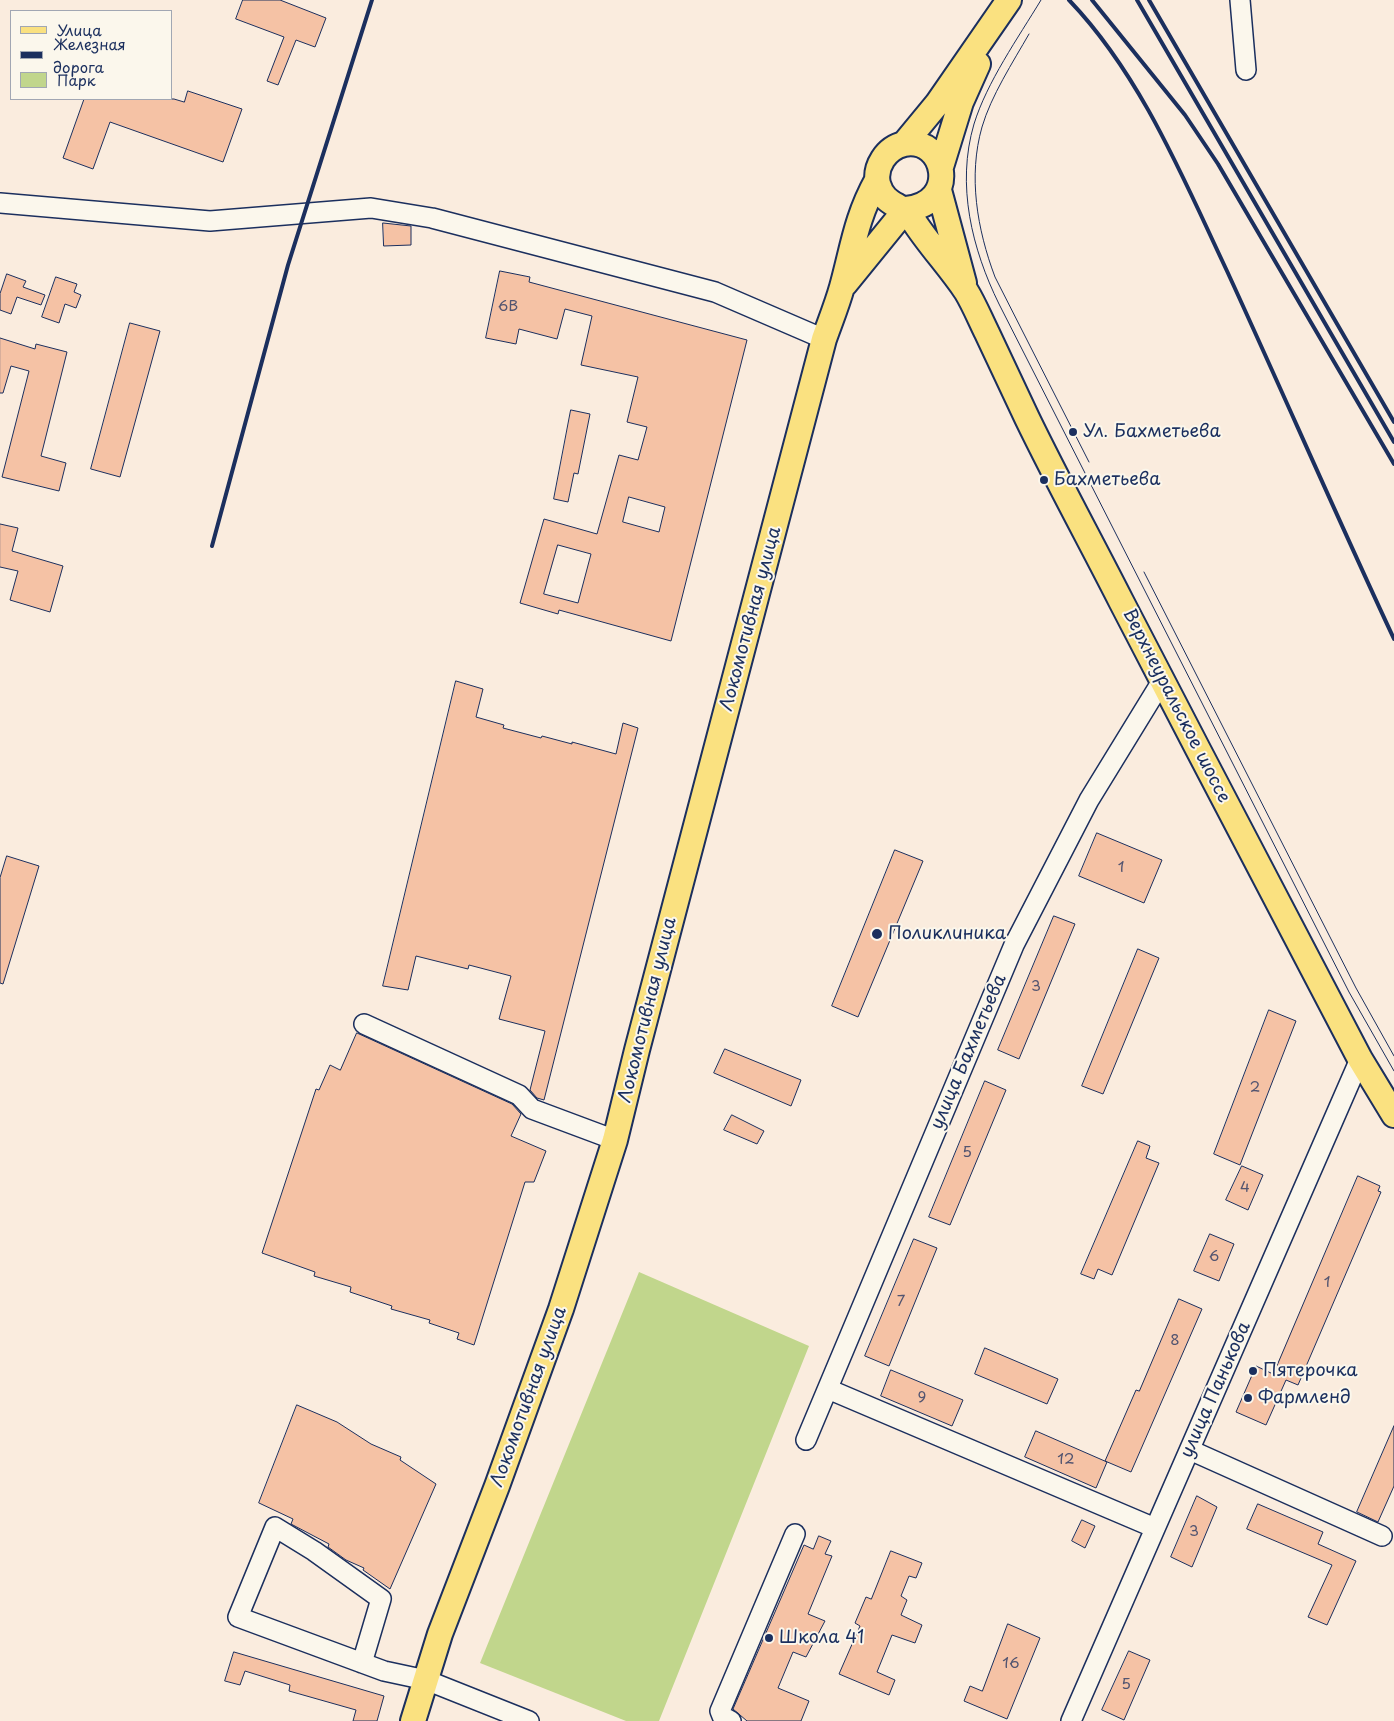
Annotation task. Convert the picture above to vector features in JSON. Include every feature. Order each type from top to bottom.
[{"type":"main road","points":[[842,287],[854,235],[865,202],[877,180],[879,164],[889,151],[904,144],[937,104],[1003,10]]},
{"type":"main road","points":[[877,180],[882,194],[892,204],[906,209],[919,208],[931,201],[939,190],[942,178],[941,166],[961,102],[1003,10]]},
{"type":"main road","points":[[904,144],[920,145],[933,153],[941,166]]},
{"type":"main road","points":[[939,190],[966,292]]},
{"type":"main road","points":[[842,287],[906,209]]},
{"type":"main road","points":[[906,209],[966,292]]},
{"type":"main road","name":"Локомотивная улица","points":[[413,1721],[440,1634],[561,1309],[615,1140],[639,1040],[824,339],[842,287]]},
{"type":"main road","name":"Верхнеуральское шоссе","points":[[966,292],[1035,433],[1162,680],[1360,1059],[1394,1115]]},
{"type":"street","points":[[1240,0],[1246,70]]},
{"type":"street","points":[[0,203],[210,221],[371,208],[432,218],[715,292],[824,339]]},
{"type":"street","name":"улица Бахметьева","points":[[806,1440],[1014,944],[1089,800],[1162,680]]},
{"type":"street","points":[[364,1024],[519,1095],[532,1109],[615,1140]]},
{"type":"street","name":"улица Панькова","points":[[1071,1721],[1360,1059]]},
{"type":"street","points":[[828,1389],[1155,1528]]},
{"type":"street","points":[[1190,1450],[1382,1536]]},
{"type":"street","points":[[362,1663],[381,1599],[314,1551],[275,1527],[238,1618],[384,1671],[426,1680],[529,1721]]},
{"type":"street","points":[[730,1721],[722,1716],[720,1712],[795,1534]]},
{"type":"green space","points":[[639,1272],[809,1346],[659,1721],[626,1721],[480,1663]]},
{"type":"building","points":[[243,0],[280,0],[326,18],[315,47],[296,40],[278,85],[267,81],[284,37],[236,19]]},
{"type":"building","points":[[188,91],[242,109],[223,162],[110,122],[93,169],[63,158],[84,100],[174,99],[184,102]]},
{"type":"building","points":[[383,223],[411,226],[411,245],[384,246]]},
{"type":"building","points":[[500,271],[530,277],[529,282],[747,340],[671,641],[559,610],[558,614],[520,603],[544,519],[597,534],[619,455],[638,460],[647,427],[627,422],[638,377],[581,365],[592,316],[565,309],[557,339],[519,329],[516,344],[486,338]],"holes":[[[629,497],[665,507],[659,532],[623,522]],[[558,545],[591,554],[578,603],[544,594]]]},
{"type":"building","points":[[7,274],[26,281],[23,287],[45,295],[41,305],[17,297],[11,314],[0,310],[0,294]]},
{"type":"building","points":[[56,277],[77,284],[74,292],[81,295],[76,308],[65,304],[59,323],[42,317]]},
{"type":"building","points":[[130,323],[160,331],[120,477],[91,469]]},
{"type":"building","points":[[0,338],[35,349],[36,344],[67,352],[41,456],[66,463],[59,491],[2,477],[29,371],[11,366],[3,393],[0,393]]},
{"type":"building","points":[[571,410],[590,414],[578,474],[574,473],[568,502],[554,499]]},
{"type":"building","points":[[0,524],[18,528],[12,551],[63,566],[50,612],[10,600],[18,571],[0,567]]},
{"type":"building","points":[[456,681],[483,689],[476,717],[504,725],[503,728],[541,738],[542,736],[572,744],[572,742],[616,754],[623,723],[638,728],[544,1100],[537,1098],[530,1090],[545,1031],[499,1019],[511,976],[469,965],[468,969],[416,956],[408,990],[383,986]]},
{"type":"building","points":[[1097,833],[1162,860],[1144,903],[1079,876]]},
{"type":"building","name":"Поликлиника","points":[[895,850],[923,861],[858,1017],[832,1006]]},
{"type":"building","points":[[7,856],[39,866],[3,984],[0,983],[0,878]]},
{"type":"building","points":[[1054,916],[1075,924],[1019,1059],[998,1050]]},
{"type":"building","points":[[1138,949],[1159,958],[1103,1094],[1082,1086]]},
{"type":"building","points":[[1269,1010],[1296,1021],[1240,1165],[1214,1154]]},
{"type":"building","points":[[357,1033],[512,1104],[521,1114],[511,1136],[546,1151],[534,1182],[525,1182],[474,1345],[457,1339],[459,1333],[429,1323],[430,1320],[391,1309],[392,1306],[350,1292],[351,1287],[314,1276],[315,1272],[262,1253],[316,1089],[319,1090],[330,1065],[340,1070]]},
{"type":"building","points":[[725,1049],[801,1080],[791,1106],[714,1073]]},
{"type":"building","points":[[985,1081],[1006,1090],[950,1225],[929,1217]]},
{"type":"building","points":[[732,1115],[764,1131],[757,1144],[724,1130]]},
{"type":"building","points":[[1138,1141],[1150,1146],[1146,1158],[1159,1163],[1112,1275],[1098,1269],[1094,1279],[1081,1274]]},
{"type":"building","points":[[1242,1166],[1263,1175],[1248,1210],[1226,1200]]},
{"type":"building","points":[[1358,1176],[1380,1186],[1378,1191],[1381,1192],[1298,1385],[1286,1380],[1266,1425],[1236,1412],[1256,1366],[1273,1374]]},
{"type":"building","points":[[1210,1234],[1234,1244],[1219,1281],[1194,1271]]},
{"type":"building","points":[[914,1239],[937,1248],[889,1366],[865,1356]]},
{"type":"building","points":[[1179,1299],[1202,1309],[1131,1472],[1105,1461],[1136,1390],[1139,1391]]},
{"type":"building","points":[[985,1348],[1058,1379],[1047,1404],[975,1374]]},
{"type":"building","points":[[891,1370],[963,1400],[952,1426],[881,1396]]},
{"type":"building","points":[[297,1405],[337,1422],[371,1444],[401,1457],[400,1460],[436,1484],[390,1589],[363,1570],[364,1568],[346,1560],[328,1547],[329,1544],[291,1524],[293,1519],[259,1503]]},
{"type":"building","points":[[1394,1426],[1394,1486],[1378,1522],[1357,1512]]},
{"type":"building","points":[[1036,1431],[1107,1462],[1096,1488],[1025,1457]]},
{"type":"building","points":[[1197,1496],[1217,1507],[1192,1567],[1171,1557]]},
{"type":"building","points":[[1258,1504],[1323,1532],[1318,1544],[1356,1561],[1327,1625],[1308,1617],[1332,1565],[1247,1529]]},
{"type":"building","points":[[1082,1520],[1095,1526],[1085,1548],[1072,1541]]},
{"type":"building","points":[[819,1536],[831,1541],[825,1554],[832,1556],[808,1614],[825,1621],[806,1657],[793,1652],[778,1688],[809,1701],[801,1721],[747,1721],[733,1709],[804,1545],[813,1549]]},
{"type":"building","points":[[891,1551],[922,1563],[916,1578],[909,1576],[901,1596],[907,1600],[901,1615],[922,1625],[915,1643],[892,1635],[877,1672],[895,1680],[889,1695],[839,1674],[860,1626],[855,1623],[866,1597],[871,1599]]},
{"type":"building","points":[[1008,1624],[1040,1638],[1007,1719],[964,1701],[970,1686],[982,1691]]},
{"type":"building","points":[[1129,1651],[1150,1660],[1124,1720],[1102,1710]]},
{"type":"building","points":[[234,1652],[384,1696],[377,1721],[353,1721],[356,1710],[289,1691],[290,1685],[245,1671],[240,1685],[225,1681]]},
{"type":"tram line","points":[[1041,0],[995,76],[974,124],[969,147],[967,193],[974,239],[981,261],[999,304],[1349,992],[1394,1071]]},
{"type":"tram line","points":[[1029,34],[997,91],[982,127],[976,164],[976,202],[983,240],[995,277],[1089,462]]},
{"type":"tram line","points":[[1144,572],[1356,988],[1394,1056]]},
{"type":"railway","points":[[212,546],[288,265],[372,0]]},
{"type":"railway","points":[[1069,0],[1095,29],[1118,61],[1139,94],[1177,164],[1394,639]]},
{"type":"railway","points":[[1092,0],[1185,115],[1218,164],[1394,464]]},
{"type":"railway","points":[[1137,0],[1394,442]]},
{"type":"railway","points":[[1149,0],[1394,422]]},
{"type":"place","name":"Ул. Бахметьева","points":[[1073,432]]},
{"type":"place","name":"Бахметьева","points":[[1044,480]]},
{"type":"place","name":"Поликлиника","points":[[877,934]]},
{"type":"place","name":"Пятерочка","points":[[1253,1371]]},
{"type":"place","name":"Фармленд","points":[[1248,1398]]},
{"type":"place","name":"Школа 41","points":[[769,1638]]}]
